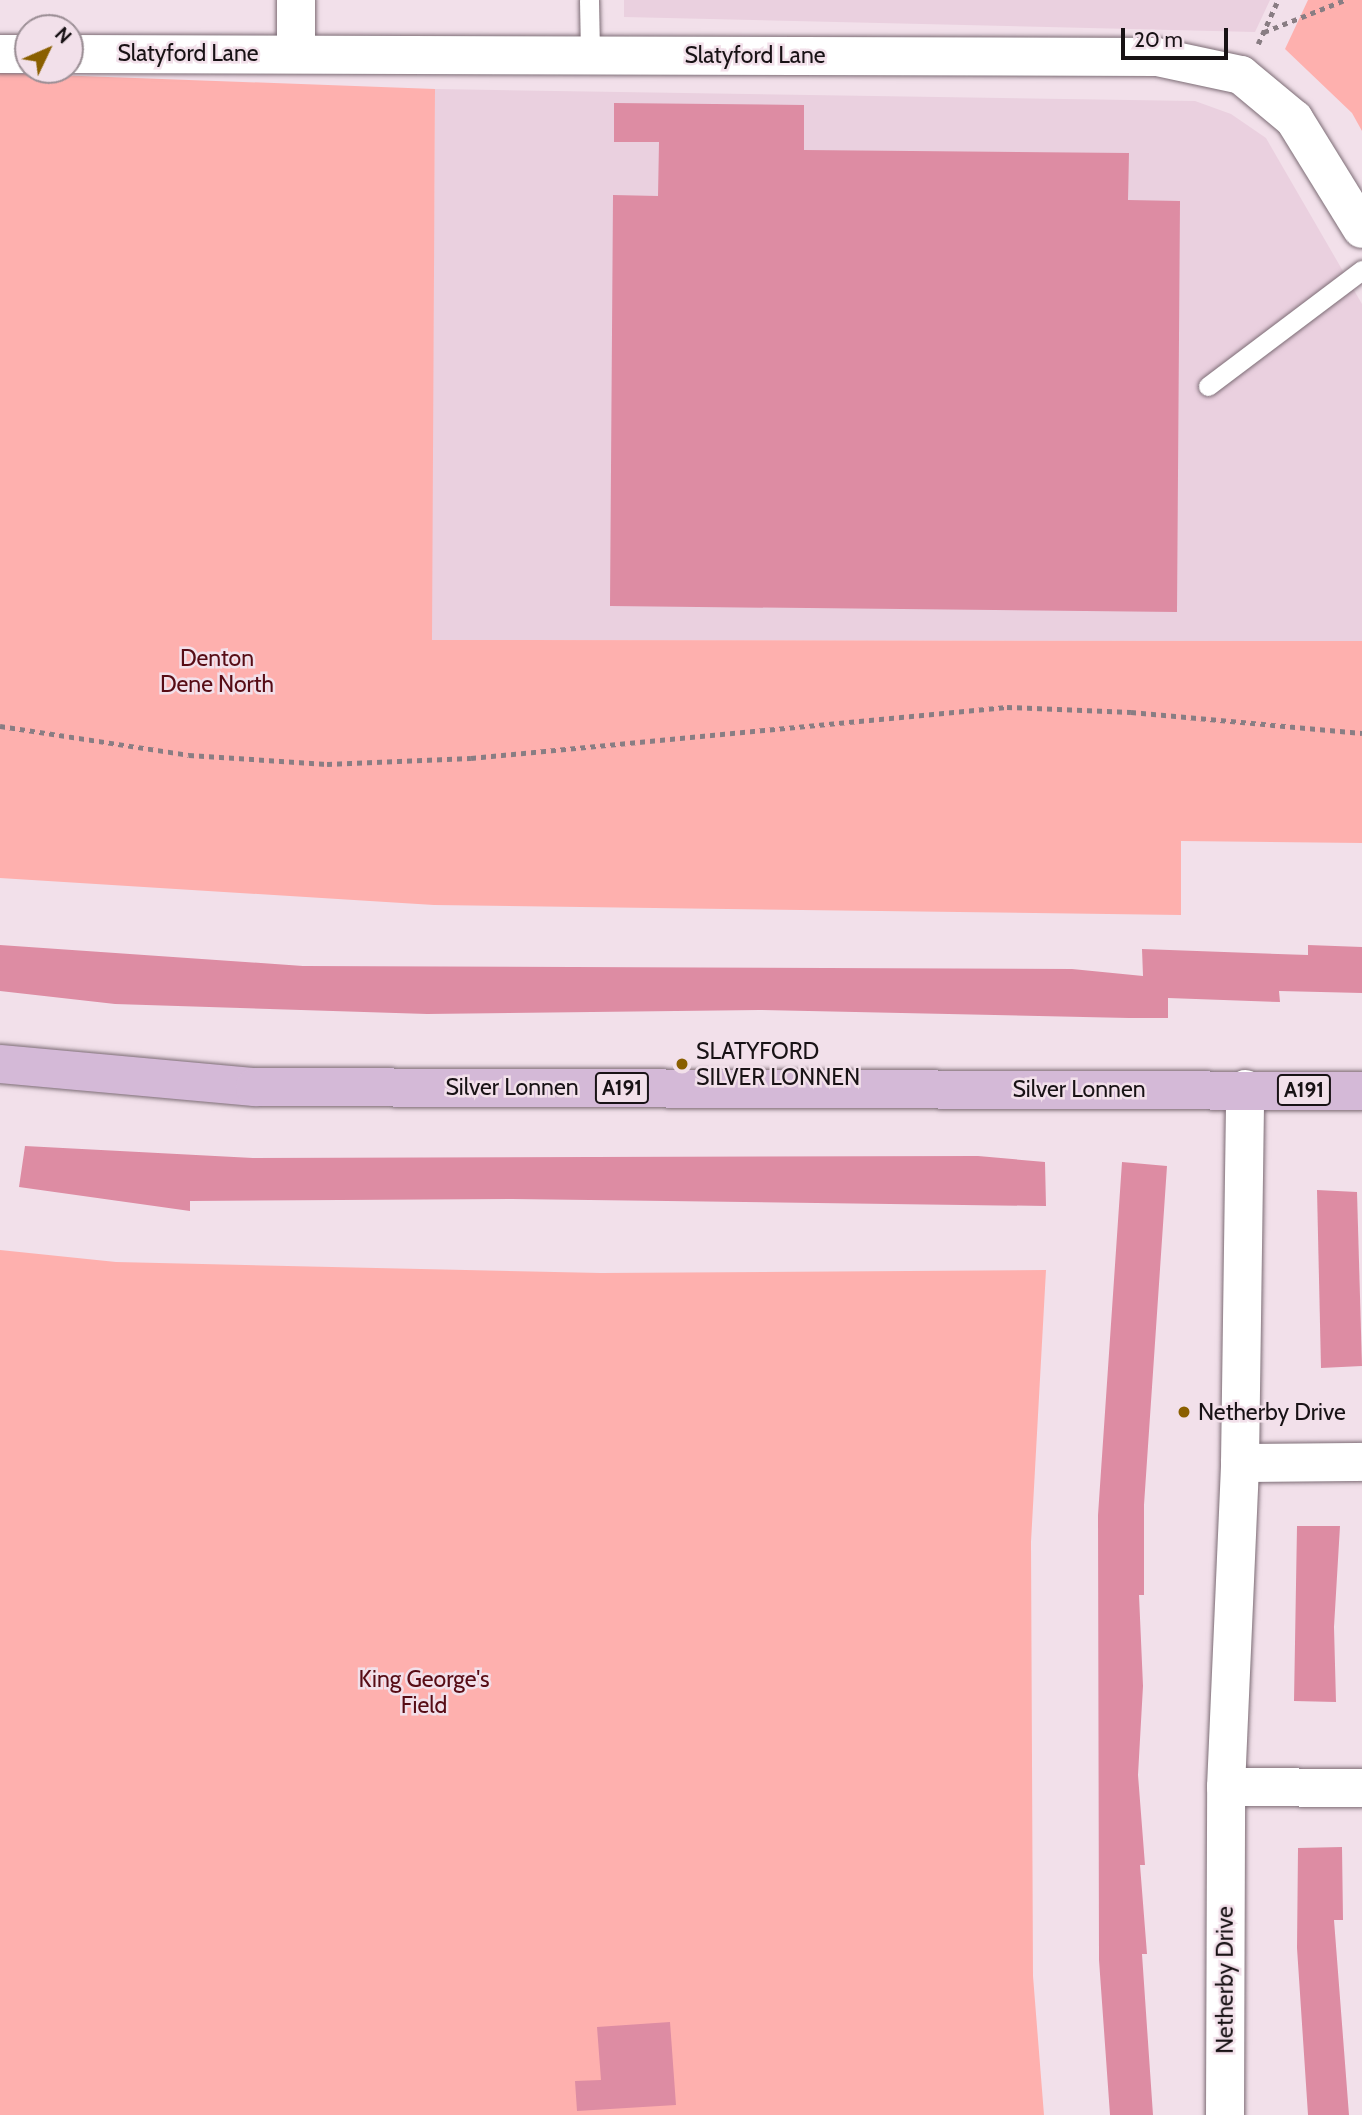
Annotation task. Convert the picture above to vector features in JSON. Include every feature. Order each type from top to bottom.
[{"type":"main road","name":"Silver Lonnen","points":[[0,1063],[255,1087],[1362,1091]]},
{"type":"street","points":[[296,0],[296,52]]},
{"type":"street","name":"Slatyford Lane","points":[[84,54],[296,52],[1157,57],[1241,75],[1294,119],[1362,229]]},
{"type":"street","name":"Netherby Drive","points":[[1225,2115],[1226,1787],[1240,1463],[1245,1089]]},
{"type":"street","points":[[1240,1463],[1362,1462]]},
{"type":"street","points":[[1226,1787],[1362,1788]]},
{"type":"lane","points":[[589,0],[590,54]]},
{"type":"lane","points":[[1208,386],[1362,270]]},
{"type":"path","points":[[1241,75],[1278,0]]},
{"type":"path","points":[[1264,32],[1345,0]]},
{"type":"path","points":[[0,726],[189,755],[327,764],[471,758],[1007,707],[1131,712],[1362,733]]},
{"type":"shaded area","points":[[624,0],[1270,0],[1255,32],[624,17]]},
{"type":"shaded area","points":[[435,89],[1195,101],[1231,114],[1266,138],[1362,304],[1362,641],[431,640]]},
{"type":"green space","points":[[1308,0],[1362,0],[1362,131],[1352,113],[1285,49]]},
{"type":"green space","name":"Denton Dene North","points":[[0,73],[14,74],[14,84],[84,84],[84,76],[435,89],[432,640],[1362,641],[1362,843],[1181,841],[1181,915],[434,905],[0,878]]},
{"type":"green space","name":"King George's Field","points":[[0,1250],[116,1262],[601,1273],[1046,1270],[1031,1542],[1033,1976],[1044,2115],[0,2115]]},
{"type":"building","points":[[614,103],[804,105],[804,150],[1129,153],[1128,200],[1180,201],[1177,612],[610,606],[613,195],[658,196],[659,142],[614,142]]},
{"type":"building","points":[[0,945],[303,966],[1072,969],[1143,976],[1142,949],[1308,955],[1308,945],[1362,947],[1362,993],[1279,991],[1280,1002],[1168,998],[1168,1018],[760,1010],[427,1014],[115,1004],[0,991]]},
{"type":"building","points":[[25,1146],[253,1158],[978,1156],[1045,1162],[1046,1206],[512,1199],[190,1201],[190,1211],[19,1187]]},
{"type":"building","points":[[1122,1162],[1167,1166],[1144,1505],[1144,1595],[1139,1595],[1143,1686],[1138,1775],[1145,1865],[1140,1865],[1147,1954],[1142,1954],[1153,2115],[1110,2115],[1099,1960],[1098,1515]]},
{"type":"building","points":[[1317,1190],[1357,1192],[1362,1366],[1321,1368]]},
{"type":"building","points":[[1297,1526],[1340,1526],[1334,1627],[1336,1702],[1294,1701]]},
{"type":"building","points":[[1342,1847],[1343,1920],[1334,1920],[1349,2115],[1308,2115],[1297,1948],[1298,1848]]},
{"type":"building","points":[[670,2022],[676,2105],[577,2111],[575,2081],[601,2080],[597,2027]]},
{"type":"place","name":"SLATYFORD SILVER LONNEN","points":[[682,1064]]},
{"type":"place","name":"Netherby Drive","points":[[1184,1412]]}]
